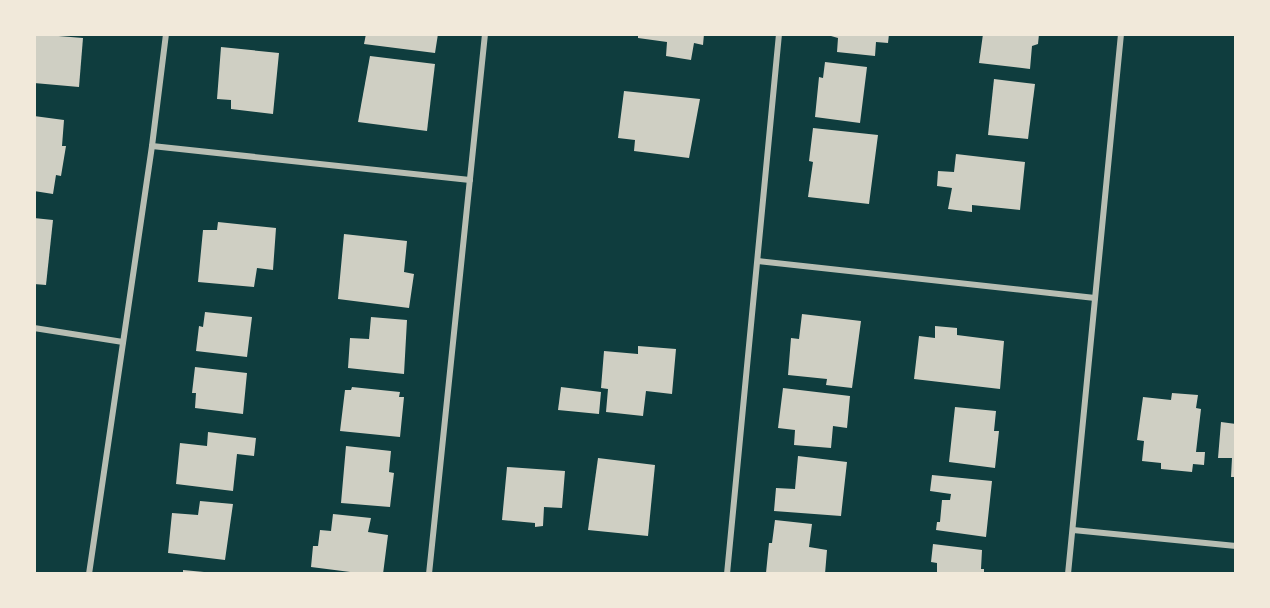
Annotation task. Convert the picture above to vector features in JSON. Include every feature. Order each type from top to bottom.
[{"type":"street","points":[[89,573],[152,146],[166,34]]},
{"type":"street","points":[[429,573],[485,34]]},
{"type":"street","points":[[727,573],[779,34]]},
{"type":"street","points":[[1068,573],[1121,34]]},
{"type":"street","points":[[152,146],[470,180]]},
{"type":"street","points":[[758,261],[1095,298]]},
{"type":"street","points":[[34,328],[123,342]]},
{"type":"street","points":[[1073,530],[1236,546]]},
{"type":"building","points":[[34,34],[83,38],[79,87],[34,83]]},
{"type":"building","points":[[366,34],[438,34],[435,53],[364,44]]},
{"type":"building","points":[[638,34],[704,34],[703,45],[694,43],[691,60],[666,56],[667,42],[638,38]]},
{"type":"building","points":[[824,34],[889,34],[888,43],[876,42],[875,56],[837,52],[838,38]]},
{"type":"building","points":[[983,34],[1039,34],[1038,44],[1032,46],[1030,69],[979,63]]},
{"type":"building","points":[[221,47],[279,53],[273,114],[231,109],[231,100],[217,99]]},
{"type":"building","points":[[370,56],[435,64],[427,131],[358,122]]},
{"type":"building","points":[[825,62],[867,67],[860,123],[815,117],[819,77],[823,78]]},
{"type":"building","points":[[994,79],[1035,84],[1028,139],[988,135]]},
{"type":"building","points":[[624,91],[700,99],[689,158],[634,151],[635,140],[618,138]]},
{"type":"building","points":[[34,116],[64,120],[62,146],[66,146],[61,176],[56,175],[53,194],[34,191]]},
{"type":"building","points":[[813,128],[878,135],[869,204],[808,197],[813,162],[809,161]]},
{"type":"building","points":[[956,154],[1025,162],[1020,210],[972,205],[972,212],[948,209],[952,188],[937,186],[938,171],[954,172]]},
{"type":"building","points":[[34,218],[53,220],[46,285],[34,284]]},
{"type":"building","points":[[218,222],[276,228],[273,270],[257,268],[254,287],[198,282],[203,230],[217,230]]},
{"type":"building","points":[[344,234],[407,241],[404,272],[414,274],[409,308],[338,299]]},
{"type":"building","points":[[205,312],[252,317],[247,357],[196,351],[199,326],[203,327]]},
{"type":"building","points":[[802,314],[861,321],[852,388],[826,385],[827,379],[788,375],[791,338],[799,339]]},
{"type":"building","points":[[371,317],[407,320],[404,374],[348,368],[350,338],[369,339]]},
{"type":"building","points":[[935,326],[957,328],[957,335],[1004,341],[1000,389],[914,379],[919,336],[935,338]]},
{"type":"building","points":[[638,346],[676,349],[672,394],[646,391],[643,416],[606,412],[608,389],[601,388],[604,351],[638,354]]},
{"type":"building","points":[[195,367],[247,373],[243,414],[195,408],[196,393],[192,393]]},
{"type":"building","points":[[352,387],[400,392],[399,397],[404,397],[400,437],[340,431],[345,390],[351,390]]},
{"type":"building","points":[[561,387],[601,392],[599,414],[558,410]]},
{"type":"building","points":[[783,388],[850,396],[847,428],[833,426],[831,448],[794,445],[795,430],[778,428]]},
{"type":"building","points":[[1172,393],[1198,395],[1196,408],[1201,409],[1196,452],[1205,452],[1204,465],[1193,464],[1192,472],[1161,469],[1161,463],[1142,461],[1144,441],[1137,440],[1143,397],[1171,400]]},
{"type":"building","points":[[955,407],[996,411],[994,431],[999,431],[995,468],[949,462]]},
{"type":"building","points":[[1221,422],[1236,424],[1236,477],[1231,477],[1232,458],[1218,458]]},
{"type":"building","points":[[208,432],[256,438],[254,456],[237,454],[233,491],[176,484],[180,443],[207,446]]},
{"type":"building","points":[[346,446],[391,451],[389,472],[394,473],[390,507],[341,503]]},
{"type":"building","points":[[798,456],[847,462],[841,516],[774,511],[776,488],[795,489]]},
{"type":"building","points":[[598,458],[655,465],[648,536],[588,530]]},
{"type":"building","points":[[507,467],[565,471],[562,508],[544,507],[543,526],[535,527],[535,523],[502,520]]},
{"type":"building","points":[[932,475],[992,481],[986,537],[936,530],[937,522],[940,522],[942,500],[950,500],[951,494],[930,491]]},
{"type":"building","points":[[200,501],[233,504],[225,560],[168,553],[172,513],[198,515]]},
{"type":"building","points":[[333,514],[371,518],[368,532],[388,535],[383,574],[311,567],[313,546],[318,546],[320,530],[331,531]]},
{"type":"building","points":[[775,520],[812,524],[809,547],[827,550],[825,574],[766,573],[769,543],[772,543]]},
{"type":"building","points":[[933,544],[982,550],[981,569],[984,569],[984,574],[937,574],[937,563],[931,562]]},
{"type":"building","points":[[183,570],[204,572],[204,574],[183,574]]}]
